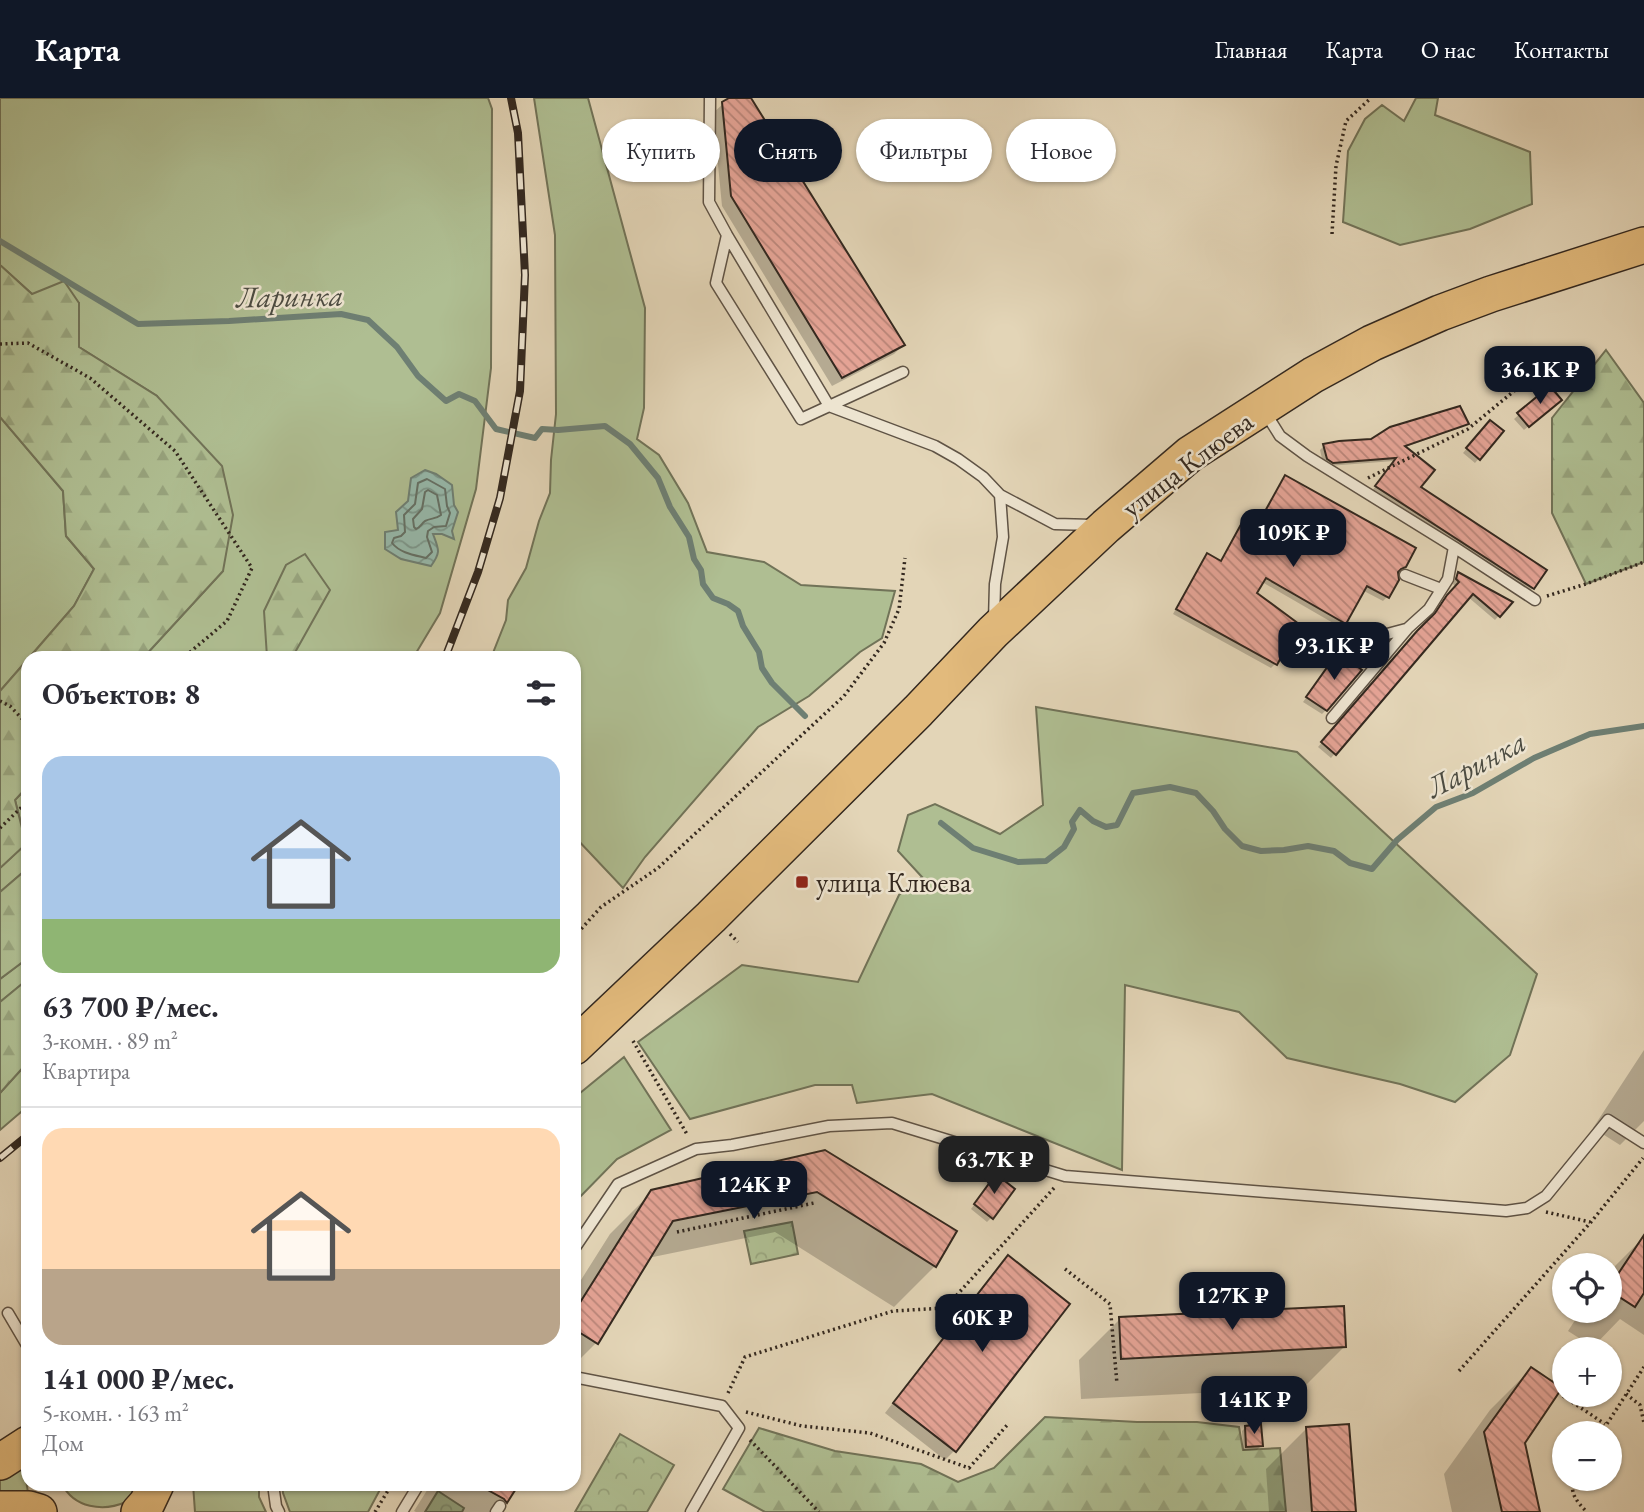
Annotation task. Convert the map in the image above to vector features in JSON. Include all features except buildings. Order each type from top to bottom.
[{"type":"main road","name":"улица Клюева","points":[[581,1040],[730,898],[909,720],[993,632],[1106,526],[1191,454],[1313,375],[1372,343],[1491,294],[1644,245]]},
{"type":"main road","points":[[0,1462],[21,1448]]},
{"type":"main road","points":[[45,1491],[59,1512]]},
{"type":"main road","points":[[139,1512],[153,1491]]},
{"type":"main road","points":[[0,1509],[29,1509],[39,1512]]},
{"type":"lane","points":[[710,98],[709,202],[829,406],[935,446],[983,477],[1000,495],[1055,524],[1106,526]]},
{"type":"lane","points":[[727,235],[716,283],[801,419],[903,372]]},
{"type":"lane","points":[[1262,407],[1280,436],[1307,456],[1535,600]]},
{"type":"lane","points":[[993,632],[995,584],[1003,537],[1000,495]]},
{"type":"lane","points":[[1332,718],[1408,628],[1429,608],[1448,579],[1454,547]]},
{"type":"lane","points":[[1405,575],[1441,589]]},
{"type":"lane","points":[[1298,641],[1376,637],[1408,628]]},
{"type":"lane","points":[[581,1239],[618,1184],[696,1149],[732,1145],[829,1126],[892,1123],[1065,1176],[1506,1211],[1527,1208],[1546,1196],[1608,1119],[1644,1143]]},
{"type":"lane","points":[[8,1313],[21,1335]]},
{"type":"lane","points":[[581,1378],[722,1406],[739,1428],[691,1512]]},
{"type":"lane","points":[[274,1491],[279,1512]]},
{"type":"lane","points":[[402,1512],[415,1491]]},
{"type":"path","points":[[1332,234],[1336,166],[1346,121],[1371,98]]},
{"type":"path","points":[[0,344],[28,343],[90,378],[175,451],[252,568],[227,621],[191,651]]},
{"type":"path","points":[[1354,485],[1468,429],[1549,362]]},
{"type":"path","points":[[581,929],[601,907],[658,868],[844,696],[884,643],[899,609],[905,558]]},
{"type":"path","points":[[1535,600],[1644,562]]},
{"type":"path","points":[[0,701],[10,706],[21,718]]},
{"type":"path","points":[[0,828],[21,808]]},
{"type":"path","points":[[633,1041],[696,1149]]},
{"type":"path","points":[[1459,1371],[1591,1223],[1644,1157]]},
{"type":"path","points":[[1009,1423],[969,1468],[870,1433],[802,1426],[722,1406],[745,1357],[893,1311],[945,1308],[1065,1176]]},
{"type":"path","points":[[677,1232],[814,1203]]},
{"type":"path","points":[[1527,1208],[1591,1223]]},
{"type":"path","points":[[1065,1269],[1110,1304],[1117,1384]]},
{"type":"path","points":[[1609,1421],[1644,1367]]},
{"type":"path","points":[[1626,1394],[1640,1405],[1644,1423]]},
{"type":"path","points":[[1579,1407],[1600,1421]]},
{"type":"path","points":[[739,1428],[819,1512]]},
{"type":"path","points":[[375,1512],[388,1491]]},
{"type":"path","points":[[1572,1491],[1587,1512]]},
{"type":"green space","points":[[0,98],[488,98],[492,109],[491,368],[476,489],[440,613],[417,651],[149,651],[223,571],[157,396],[79,347],[79,303],[32,294],[0,265]]},
{"type":"green space","points":[[534,98],[588,98],[602,150],[602,182],[611,182],[645,308],[644,408],[637,439],[659,455],[688,503],[707,552],[764,562],[801,585],[895,591],[882,638],[860,652],[809,696],[758,727],[645,857],[623,888],[581,843],[581,651],[494,651],[506,620],[508,600],[526,568],[550,493],[556,414],[555,235]]},
{"type":"green space","points":[[1416,98],[1438,98],[1435,115],[1530,152],[1532,204],[1470,229],[1400,245],[1343,222],[1348,151],[1365,119],[1382,105],[1404,121]]},
{"type":"green space","points":[[0,265],[32,294],[64,281],[79,303],[79,347],[157,396],[222,466],[233,515],[223,571],[149,651],[35,651],[74,606],[94,569],[66,536],[63,491],[0,417]]},
{"type":"green space","points":[[1606,350],[1644,403],[1644,562],[1586,584],[1552,513],[1552,418]]},
{"type":"green space","points":[[0,417],[63,491],[66,536],[94,569],[74,606],[35,651],[21,651],[21,667],[0,691]]},
{"type":"green space","points":[[305,554],[330,590],[296,651],[267,651],[264,611],[286,565]]},
{"type":"green space","points":[[21,667],[21,794],[15,800],[21,824],[21,849],[0,868],[0,691]]},
{"type":"green space","points":[[1036,707],[1297,752],[1537,974],[1510,1055],[1455,1102],[1400,1084],[1287,1058],[1239,1012],[1125,985],[1122,1170],[932,1094],[857,1103],[852,1085],[815,1085],[690,1119],[638,1042],[742,965],[858,982],[899,895],[922,877],[898,851],[908,815],[935,804],[1000,834],[1043,805]]},
{"type":"green space","points":[[21,794],[21,824],[15,800]]},
{"type":"green space","points":[[21,849],[21,874],[0,892],[0,868]]},
{"type":"green space","points":[[21,874],[21,963],[0,979],[0,892]]},
{"type":"green space","points":[[21,963],[21,985],[0,1002],[0,979]]},
{"type":"green space","points":[[21,985],[21,1070],[0,1093],[0,1002]]},
{"type":"green space","points":[[624,1057],[671,1130],[617,1159],[581,1196],[581,1092]]},
{"type":"green space","points":[[21,1070],[21,1112],[0,1130],[0,1093]]},
{"type":"green space","points":[[792,1222],[798,1254],[751,1264],[744,1231]]},
{"type":"green space","points":[[1045,1417],[1197,1422],[1239,1427],[1243,1450],[1280,1448],[1286,1512],[765,1512],[723,1489],[759,1428],[835,1451],[921,1464],[958,1482],[994,1468]]},
{"type":"green space","points":[[620,1434],[674,1465],[647,1512],[575,1512]]},
{"type":"green space","points":[[21,1464],[21,1491],[28,1493],[0,1493],[0,1477]]},
{"type":"green space","points":[[135,1491],[126,1502],[108,1507],[81,1503],[67,1492]]},
{"type":"green space","points":[[194,1491],[259,1491],[266,1512],[195,1512]]},
{"type":"green space","points":[[379,1491],[368,1512],[290,1512],[283,1493]]},
{"type":"green space","points":[[438,1491],[464,1508],[462,1512],[425,1512]]},
{"type":"water","points":[[425,470],[452,485],[454,505],[458,512],[452,531],[454,539],[433,534],[438,551],[431,566],[401,559],[385,549],[385,532],[398,530],[396,512],[408,501],[411,478]]},
{"type":"waterway","name":"Ларинка","points":[[0,241],[138,324],[341,314],[368,320],[397,347],[418,376],[446,401],[459,394],[475,401],[496,429],[535,438],[542,429],[605,426],[630,444],[658,478],[670,507],[689,537],[703,584],[713,598],[738,611],[743,626],[759,652],[762,668],[772,683],[805,716]]},
{"type":"waterway","name":"Ларинка","points":[[941,823],[973,848],[1018,862],[1046,861],[1064,847],[1074,829],[1072,822],[1080,810],[1106,827],[1117,825],[1133,793],[1170,787],[1196,793],[1242,846],[1261,851],[1308,846],[1334,851],[1350,863],[1372,869],[1397,840],[1436,807],[1473,793],[1534,758],[1590,734],[1644,726]]},
{"type":"railway","points":[[448,651],[478,572],[500,498],[520,391],[525,275],[518,133],[511,98]]},
{"type":"railway","points":[[0,1158],[21,1141]]},
{"type":"place","name":"улица Клюева","points":[[802,882]]}]
